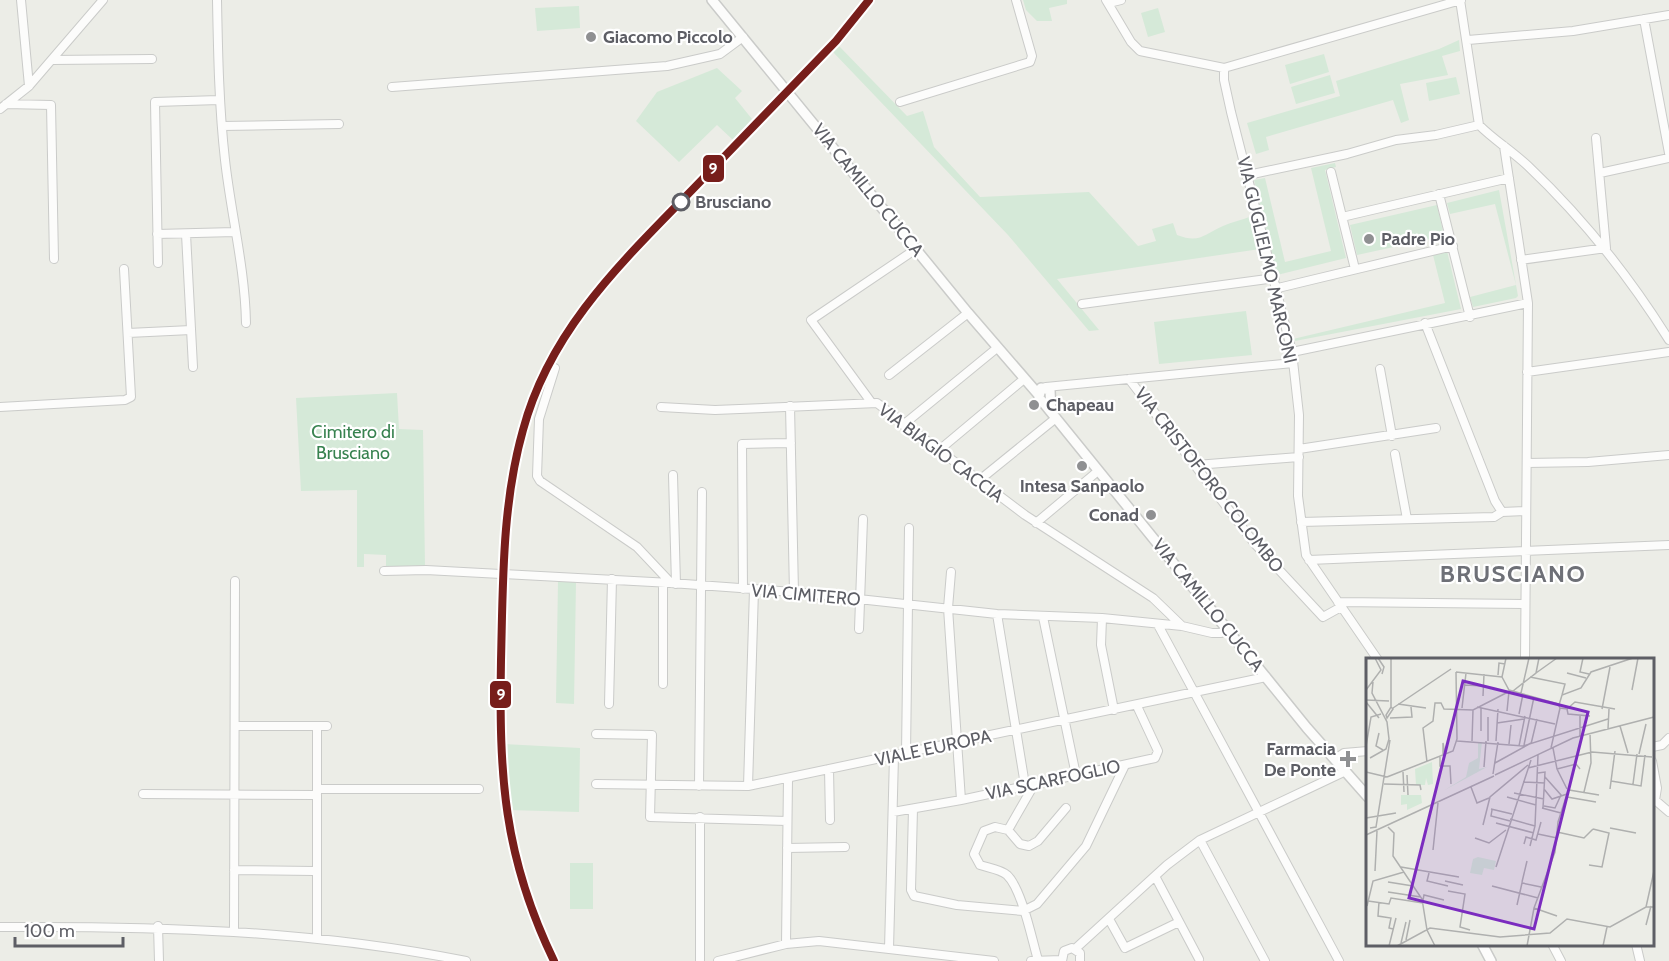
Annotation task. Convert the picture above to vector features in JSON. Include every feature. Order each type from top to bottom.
[{"type":"street","points":[[21,0],[29,86]]},
{"type":"street","points":[[92,0],[93,11]]},
{"type":"street","points":[[3,107],[29,86],[103,0]]},
{"type":"street","points":[[217,0],[219,100],[235,232],[246,298],[246,323]]},
{"type":"street","name":"VIA CAMILLO CUCCA","points":[[712,0],[997,348],[1024,379],[1045,394],[1053,414],[1098,471],[1266,677],[1366,795]]},
{"type":"street","points":[[900,102],[1030,62],[1032,56],[1016,0]]},
{"type":"street","points":[[1121,0],[1108,2],[1131,42],[1140,51],[1224,68],[1461,0],[1479,124],[1527,165],[1606,248],[1641,295],[1669,340]]},
{"type":"street","points":[[1468,40],[1573,31],[1669,15]]},
{"type":"street","points":[[1644,19],[1666,114],[1669,153]]},
{"type":"street","points":[[392,87],[667,66],[720,54],[743,37]]},
{"type":"street","points":[[52,60],[152,59]]},
{"type":"street","name":"VIA GUGLIELMO MARCONI","points":[[1224,68],[1224,80],[1292,351],[1299,415],[1300,522],[1309,560]]},
{"type":"street","points":[[158,263],[155,102],[219,100]]},
{"type":"street","points":[[3,107],[51,105],[54,259]]},
{"type":"street","points":[[222,126],[339,124]]},
{"type":"street","points":[[1248,175],[1347,154],[1396,140],[1436,135],[1479,124]]},
{"type":"street","points":[[1596,138],[1606,248]]},
{"type":"street","points":[[1504,146],[1528,303],[1525,658]]},
{"type":"street","points":[[1600,172],[1669,158]]},
{"type":"street","points":[[1331,172],[1355,269]]},
{"type":"street","points":[[1342,217],[1509,178]]},
{"type":"street","points":[[1439,194],[1470,317]]},
{"type":"street","points":[[157,234],[235,232]]},
{"type":"street","points":[[186,234],[193,368]]},
{"type":"street","points":[[1278,288],[1453,246]]},
{"type":"street","points":[[1521,261],[1606,248]]},
{"type":"street","points":[[871,402],[812,323],[812,318],[916,249]]},
{"type":"street","points":[[0,407],[129,399],[131,393],[124,268]]},
{"type":"street","points":[[1082,304],[1275,278]]},
{"type":"street","points":[[1292,351],[1425,323],[1470,317],[1528,303]]},
{"type":"street","points":[[889,375],[968,313]]},
{"type":"street","points":[[1425,323],[1491,490],[1502,512]]},
{"type":"street","points":[[128,333],[191,330]]},
{"type":"street","points":[[903,424],[997,348]]},
{"type":"street","points":[[1527,372],[1669,352]]},
{"type":"street","points":[[1045,394],[1066,387],[1129,379],[1293,363]]},
{"type":"street","points":[[555,368],[540,419],[540,481],[637,547],[670,583]]},
{"type":"street","points":[[1380,369],[1392,436]]},
{"type":"street","points":[[938,451],[1024,379]]},
{"type":"street","name":"VIA CRISTOFORO COLOMBO","points":[[1129,379],[1255,544],[1323,617],[1339,604]]},
{"type":"street","name":"VIA BIAGIO CACCIA","points":[[661,407],[715,410],[877,403],[1036,523],[1137,586],[1173,614],[1182,626]]},
{"type":"street","points":[[790,406],[794,592]]},
{"type":"street","points":[[982,478],[1053,414]]},
{"type":"street","points":[[1196,465],[1299,453],[1436,428]]},
{"type":"street","points":[[743,589],[742,444],[791,443]]},
{"type":"street","points":[[1395,454],[1407,519]]},
{"type":"street","points":[[1527,462],[1588,462],[1669,455]]},
{"type":"street","points":[[1036,523],[1098,471]]},
{"type":"street","points":[[663,684],[670,583],[673,475]]},
{"type":"street","points":[[699,786],[702,492]]},
{"type":"street","points":[[1300,522],[1494,517],[1502,512],[1525,511]]},
{"type":"street","points":[[860,628],[863,519]]},
{"type":"street","points":[[906,753],[909,528]]},
{"type":"street","points":[[1309,560],[1669,545]]},
{"type":"street","points":[[1309,560],[1377,658]]},
{"type":"street","name":"VIA CIMITERO","points":[[384,571],[426,570],[612,579],[794,592],[997,614],[1102,618],[1182,626],[1212,633],[1221,633],[1227,629]]},
{"type":"street","points":[[951,572],[948,608],[962,800]]},
{"type":"street","points":[[609,704],[612,579]]},
{"type":"street","points":[[234,931],[235,581]]},
{"type":"street","points":[[748,786],[754,590]]},
{"type":"street","points":[[1339,604],[1524,604]]},
{"type":"street","points":[[997,614],[1025,785]]},
{"type":"street","points":[[1043,617],[1076,775]]},
{"type":"street","points":[[1102,618],[1101,645],[1114,710]]},
{"type":"street","points":[[1158,624],[1339,961]]},
{"type":"street","name":"VIALE EUROPA","points":[[596,784],[748,786],[1137,706],[1266,677]]},
{"type":"street","name":"VIA SCARFOGLIO","points":[[893,812],[962,800],[1125,765],[1158,755],[1137,706]]},
{"type":"street","points":[[235,726],[327,726]]},
{"type":"street","points":[[317,726],[317,937]]},
{"type":"street","points":[[596,734],[652,735],[650,817],[788,821]]},
{"type":"street","points":[[1654,747],[1669,740]]},
{"type":"street","points":[[1335,759],[1344,753],[1366,751]]},
{"type":"street","points":[[889,949],[894,756]]},
{"type":"street","points":[[913,809],[911,890],[914,896],[957,905],[1023,911],[1037,904],[1086,846],[1125,765]]},
{"type":"street","points":[[1654,768],[1657,788],[1654,801],[1669,812]]},
{"type":"street","points":[[829,769],[830,820]]},
{"type":"street","points":[[1031,961],[1062,960],[1064,951],[1075,949],[1155,876],[1200,840],[1258,810],[1346,771]]},
{"type":"street","points":[[786,944],[788,779]]},
{"type":"street","points":[[1008,830],[1035,783]]},
{"type":"street","points":[[143,794],[479,789]]},
{"type":"street","points":[[1038,960],[1023,911],[1009,878],[1004,873],[980,866],[974,854],[984,831],[995,827],[1008,830],[1020,844],[1029,846],[1038,841],[1066,808]]},
{"type":"street","points":[[700,817],[700,961]]},
{"type":"street","points":[[1200,840],[1265,961]]},
{"type":"street","points":[[787,848],[845,847]]},
{"type":"street","points":[[234,870],[314,871]]},
{"type":"street","points":[[1155,876],[1200,959]]},
{"type":"street","points":[[1109,919],[1125,948],[1179,922]]},
{"type":"street","points":[[0,927],[158,926],[317,937],[397,947],[466,961]]},
{"type":"street","points":[[158,926],[159,961]]},
{"type":"street","points":[[718,961],[742,958],[786,944],[828,941],[994,961]]},
{"type":"street","points":[[1483,946],[1491,961]]},
{"type":"street","points":[[1553,946],[1561,961]]},
{"type":"street","points":[[1636,946],[1640,961]]},
{"type":"street","points":[[1075,949],[1080,953],[1080,961]]},
{"type":"green space","points":[[1023,0],[1067,0],[1067,4],[1049,8],[1052,21],[1037,21],[1026,10]]},
{"type":"green space","points":[[579,6],[580,28],[537,31],[535,8]]},
{"type":"green space","points":[[1158,8],[1165,32],[1148,37],[1141,13]]},
{"type":"green space","points":[[1459,40],[1460,51],[1442,56],[1448,75],[1400,84],[1409,120],[1401,123],[1393,100],[1266,137],[1269,150],[1256,154],[1247,123],[1340,96],[1336,81],[1439,49]]},
{"type":"green space","points":[[839,46],[907,116],[923,111],[934,147],[980,197],[1089,192],[1138,246],[1156,241],[1152,229],[1173,223],[1177,235],[1191,239],[1252,216],[1260,249],[1057,279],[1099,330],[1089,331],[1008,235],[833,52]]},
{"type":"green space","points":[[1324,54],[1329,72],[1290,84],[1285,65]]},
{"type":"green space","points":[[717,68],[742,91],[735,98],[752,119],[733,140],[717,125],[679,162],[636,121],[657,92]]},
{"type":"green space","points":[[1330,75],[1335,93],[1296,104],[1291,87]]},
{"type":"green space","points":[[1456,77],[1460,94],[1429,101],[1426,83]]},
{"type":"green space","points":[[1335,163],[1336,167],[1325,170],[1346,258],[1277,275],[1254,180],[1265,178],[1285,262],[1331,251],[1311,168]]},
{"type":"green space","points":[[1499,190],[1518,296],[1473,307],[1470,297],[1516,285],[1495,204],[1450,214],[1447,203]]},
{"type":"green space","points":[[1437,205],[1444,236],[1357,255],[1350,225]]},
{"type":"green space","points":[[1447,251],[1461,309],[1295,341],[1293,339],[1445,303],[1433,255]]},
{"type":"green space","points":[[1246,311],[1252,355],[1159,364],[1154,322]]},
{"type":"green space","name":"Cimitero di Brusciano","points":[[397,393],[399,429],[423,430],[425,567],[386,566],[386,555],[364,554],[364,567],[357,567],[357,490],[301,491],[296,398]]},
{"type":"green space","points":[[558,581],[576,582],[574,704],[556,703]]},
{"type":"green space","points":[[503,744],[580,748],[579,812],[506,810]]},
{"type":"green space","points":[[570,863],[593,863],[593,909],[570,909]]},
{"type":"transit line","name":"9","points":[[554,961],[524,886],[514,850],[503,778],[501,660],[505,544],[511,486],[523,430],[535,394],[551,360],[570,328],[592,298],[641,242],[836,41],[869,0]]},
{"type":"place","name":"Giacomo Piccolo","points":[[591,37]]},
{"type":"place","name":"Brusciano","points":[[681,202]]},
{"type":"place","name":"Padre Pio","points":[[1369,239]]},
{"type":"place","name":"Chapeau","points":[[1034,405]]},
{"type":"place","name":"Intesa Sanpaolo","points":[[1082,466]]},
{"type":"place","name":"Conad","points":[[1151,515]]},
{"type":"place","name":"Farmacia De Ponte","points":[[1348,759]]},
{"type":"district","name":"BRUSCIANO","points":[[1513,574]]}]
